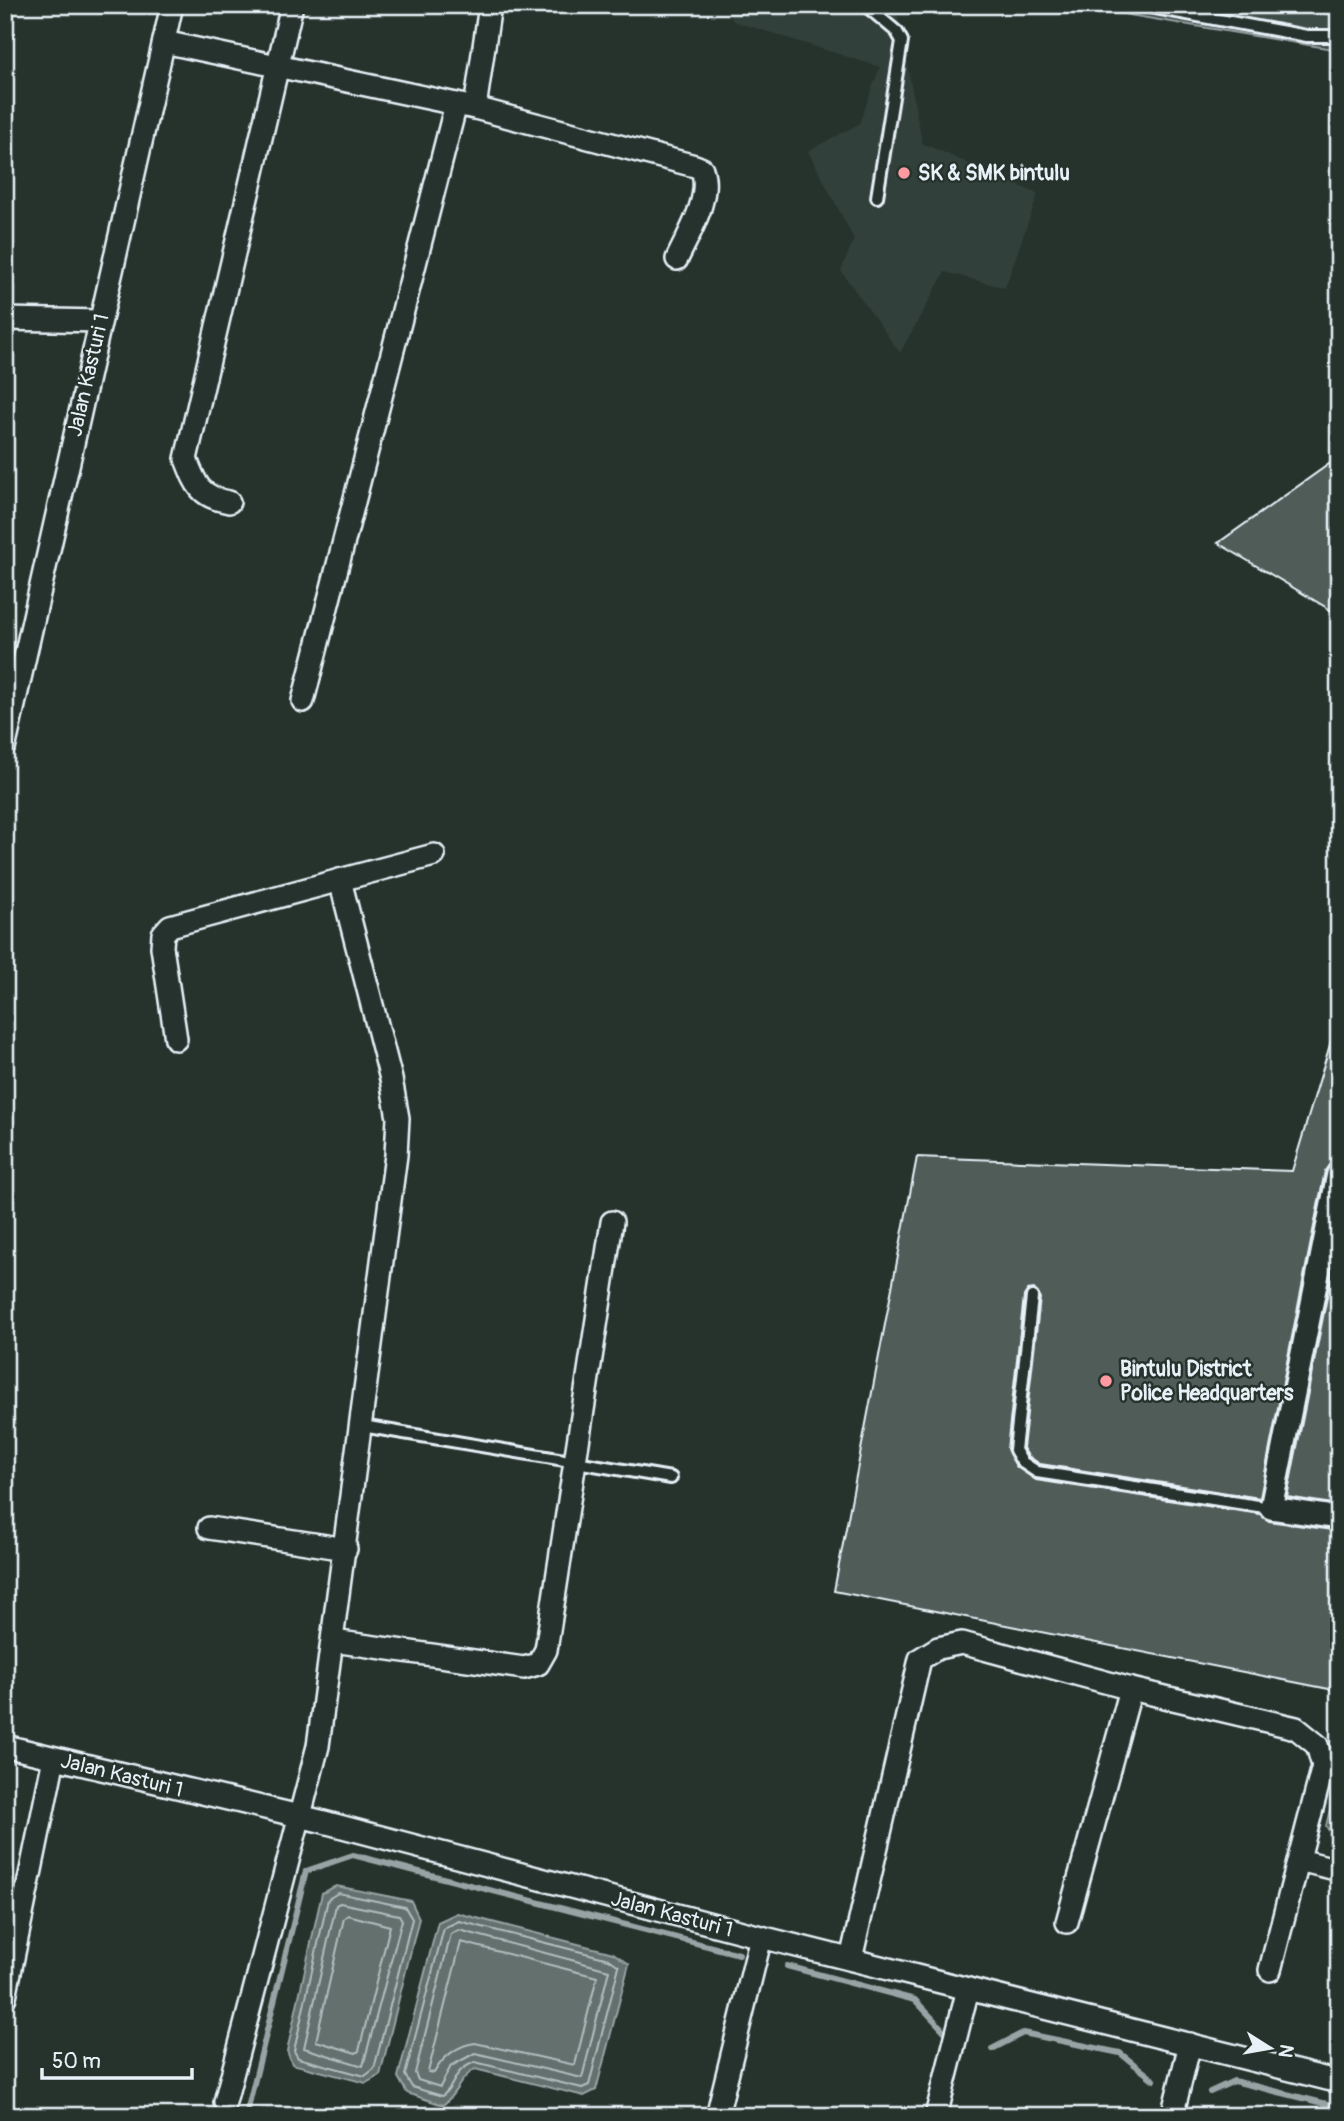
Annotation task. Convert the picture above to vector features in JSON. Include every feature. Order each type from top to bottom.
[{"type":"street","name":"Jalan Kasturi 1","points":[[5,745],[172,5]]},
{"type":"street","points":[[229,502],[209,498],[194,481],[186,459],[292,5]]},
{"type":"street","points":[[303,701],[466,106],[486,52],[490,5]]},
{"type":"street","points":[[164,41],[466,106],[702,169],[705,178],[701,199],[677,259]]},
{"type":"street","points":[[5,320],[100,321]]},
{"type":"street","points":[[176,1039],[162,947],[163,933],[170,926],[434,855]]},
{"type":"street","points":[[225,2102],[318,1746],[396,1155],[398,1118],[340,880]]},
{"type":"street","points":[[1338,1174],[1271,1508],[1339,1518]]},
{"type":"street","points":[[333,1642],[524,1668],[538,1664],[546,1650],[612,1222]]},
{"type":"street","points":[[209,1528],[346,1549]]},
{"type":"street","points":[[851,1959],[920,1659],[937,1648],[962,1643],[1130,1689],[1296,1728],[1317,1745],[1323,1766],[1270,1970]]},
{"type":"street","points":[[1067,1922],[1130,1689]]},
{"type":"street","name":"Jalan Kasturi 1","points":[[5,1746],[298,1817],[1339,2082]]},
{"type":"street","points":[[5,1997],[54,1758]]},
{"type":"street","points":[[1299,1860],[1339,1870]]},
{"type":"street","points":[[717,2116],[761,1937]]},
{"type":"street","points":[[936,2116],[968,1989]]},
{"type":"street","points":[[1172,2116],[1190,2044]]},
{"type":"lane","points":[[865,5],[897,32],[902,41],[877,198]]},
{"type":"lane","points":[[1138,5],[1307,36],[1339,36]]},
{"type":"lane","points":[[1032,1297],[1015,1450],[1022,1462],[1037,1472],[1271,1508]]},
{"type":"lane","points":[[362,1426],[671,1478]]},
{"type":"shaded area","name":"SK & SMK bintulu","points":[[725,5],[896,5],[922,143],[1038,194],[1005,288],[945,272],[900,353],[841,271],[854,239],[808,151],[859,124],[880,67],[733,21]]},
{"type":"shaded area","points":[[1070,5],[1339,5],[1339,50]]},
{"type":"shaded area","points":[[1339,1772],[1339,1845],[1326,1826]]},
{"type":"water","points":[[336,1886],[411,1901],[419,1918],[380,2075],[366,2083],[292,2064],[287,2051],[322,1893]]},
{"type":"water","points":[[457,1913],[613,1953],[629,1964],[596,2090],[584,2096],[475,2069],[465,2077],[443,2105],[407,2093],[398,2077],[438,1922]]},
{"type":"building","points":[[1339,457],[1339,615],[1218,543]]},
{"type":"building","name":"Bintulu District Police Headquarters","points":[[1335,1028],[1339,1029],[1339,1161],[1329,1165],[1325,1171],[1260,1498],[1040,1464],[1028,1456],[1023,1448],[1040,1298],[1034,1289],[1028,1290],[1024,1296],[1007,1449],[1016,1466],[1036,1480],[1260,1514],[1269,1521],[1339,1531],[1339,1691],[834,1591],[917,1157],[1292,1171]]},
{"type":"building","points":[[1339,1237],[1339,1505],[1287,1497]]},
{"type":"waterway","points":[[246,2116],[306,1871],[353,1855],[739,1954]]},
{"type":"waterway","points":[[787,1966],[915,2000],[950,2037]]},
{"type":"waterway","points":[[992,2049],[1023,2033],[1120,2053],[1154,2080]]},
{"type":"waterway","points":[[1210,2092],[1234,2081],[1339,2107]]},
{"type":"place","name":"SK & SMK bintulu","points":[[904,173]]},
{"type":"place","name":"Bintulu District Police Headquarters","points":[[1106,1381]]}]
